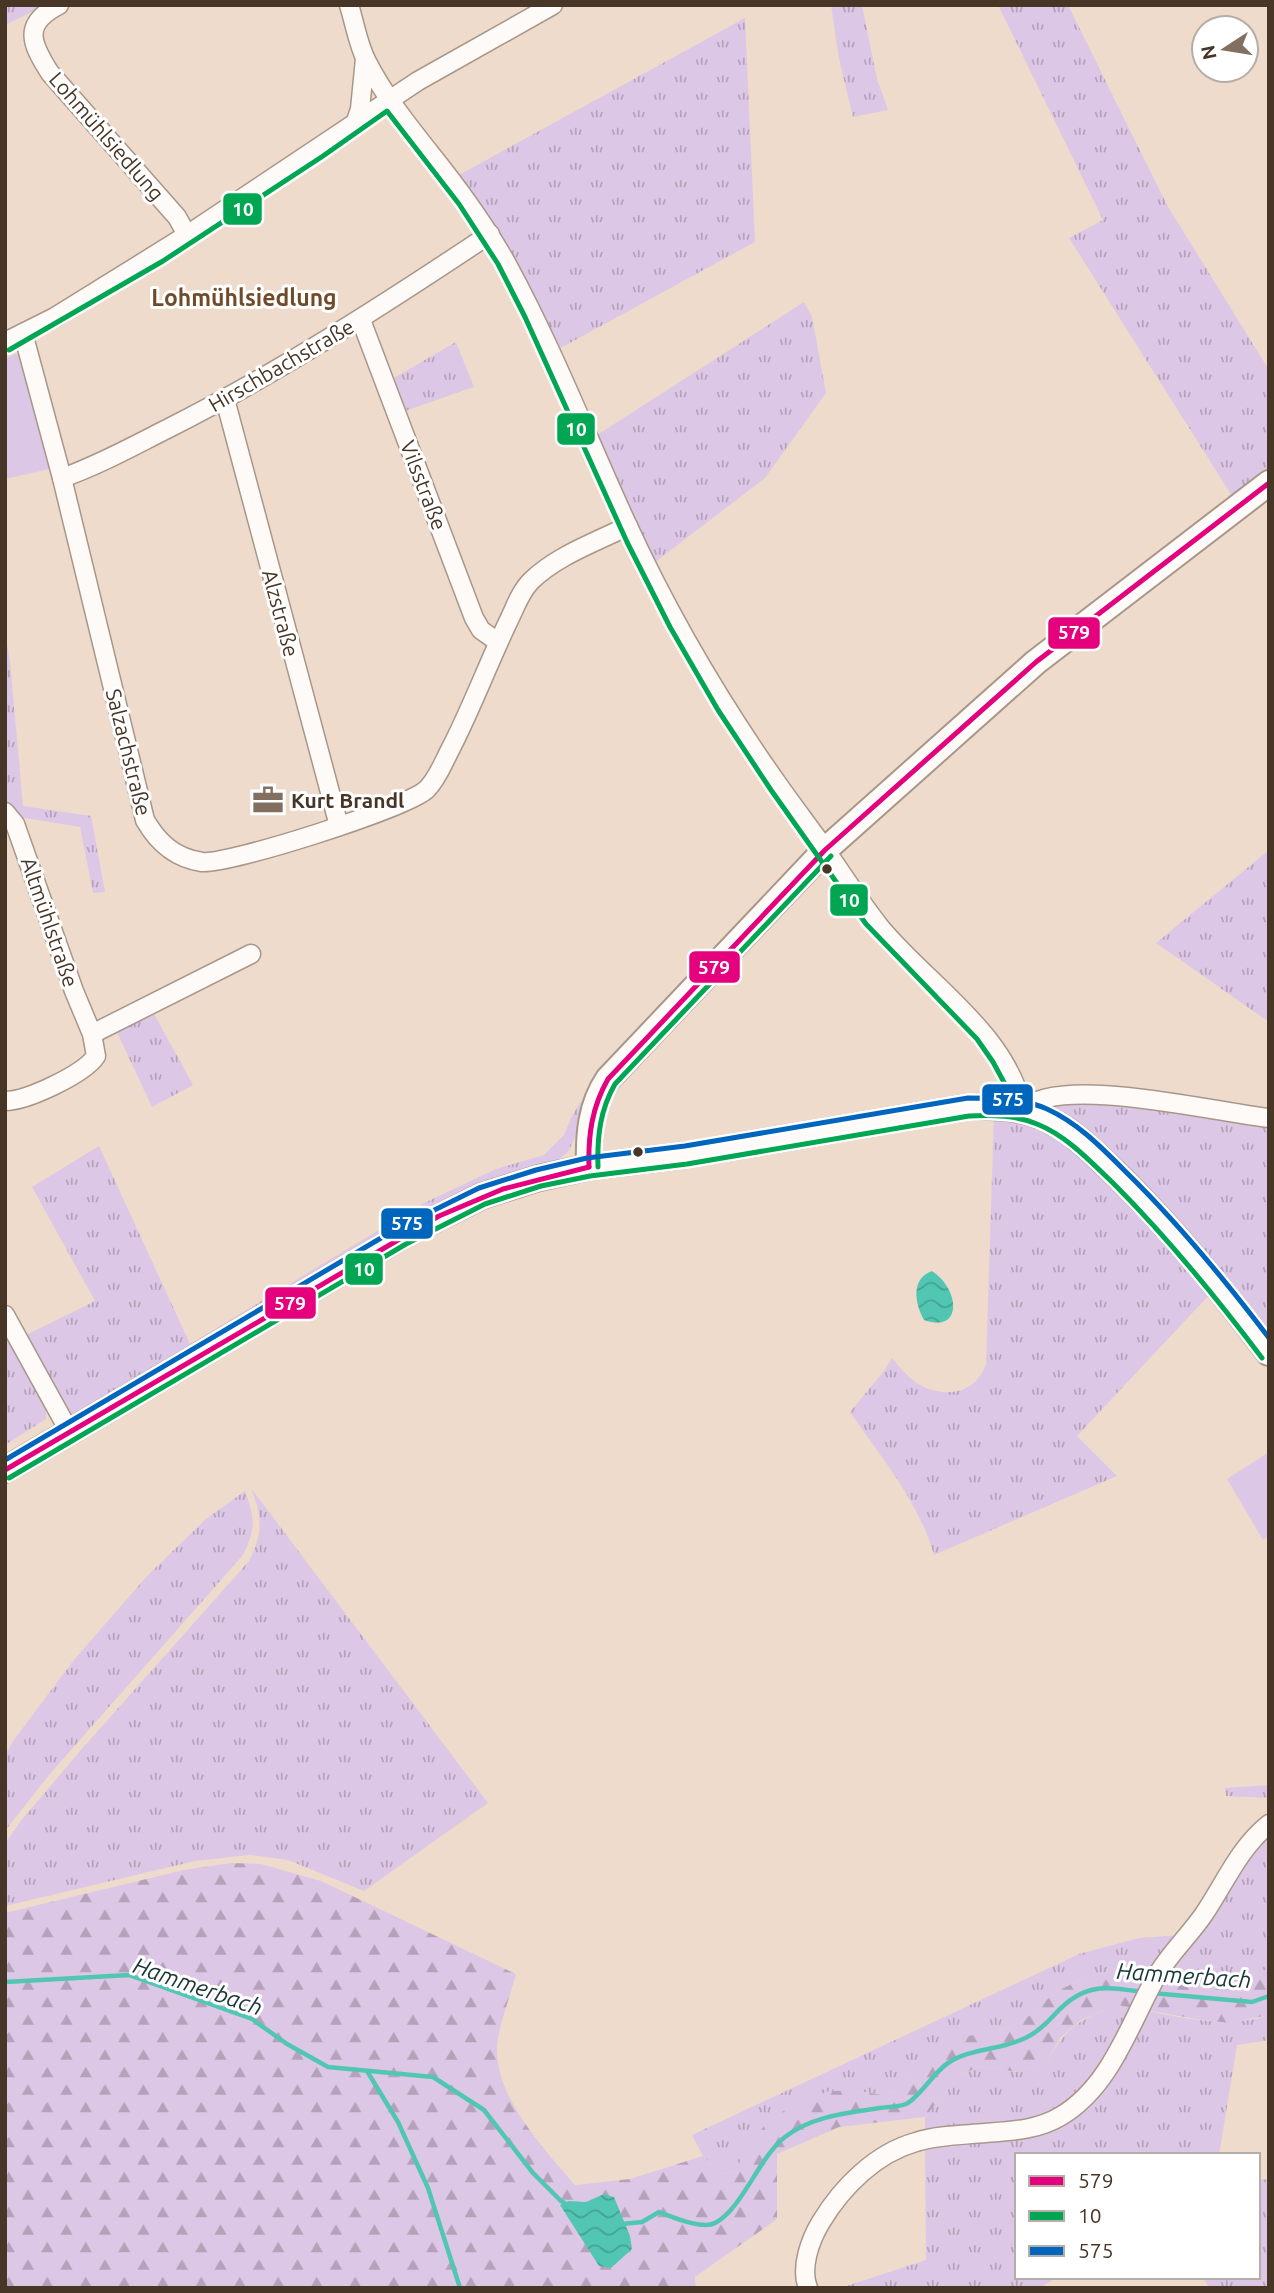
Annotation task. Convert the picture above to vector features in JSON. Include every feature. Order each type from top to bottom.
[{"type":"main road","points":[[589,1167],[588,1138],[591,1119],[598,1096],[608,1079],[825,850],[1036,662],[1269,483]]},
{"type":"main road","points":[[5,1469],[439,1216],[503,1189],[589,1167],[686,1154],[968,1107],[1023,1110],[1063,1127],[1132,1189],[1202,1266],[1269,1353]]},
{"type":"street","name":"Lohmühlsiedlung","points":[[59,5],[38,19],[34,27],[33,38],[40,58],[50,74],[177,217],[187,235]]},
{"type":"street","points":[[349,5],[365,59],[388,99],[490,234],[552,354],[628,526],[699,664],[736,724],[881,928],[996,1050],[1011,1072],[1023,1110]]},
{"type":"street","points":[[5,342],[55,317],[187,235],[355,124],[388,99],[553,5]]},
{"type":"street","points":[[355,124],[360,109],[365,59]]},
{"type":"street","name":"Hirschbachstraße","points":[[62,478],[107,459],[225,399],[361,320],[490,234]]},
{"type":"street","name":"Vilsstraße","points":[[361,320],[474,618],[486,635],[498,642]]},
{"type":"street","name":"Salzachstraße","points":[[23,333],[62,478],[145,820],[164,847],[180,856],[208,862],[250,853],[339,826],[412,799],[428,788],[460,730],[498,642],[521,595],[531,581],[556,562],[628,526]]},
{"type":"street","name":"Alzstraße","points":[[225,399],[339,826]]},
{"type":"street","name":"Altmühlstraße","points":[[5,812],[15,824],[92,1034]]},
{"type":"street","points":[[5,1101],[29,1096],[77,1073],[96,1056],[92,1034],[251,954]]},
{"type":"street","points":[[1023,1110],[1032,1101],[1053,1095],[1073,1094],[1155,1101],[1269,1118]]},
{"type":"street","points":[[5,1315],[69,1431]]},
{"type":"street","points":[[808,2288],[805,2269],[816,2231],[829,2210],[865,2169],[876,2161],[914,2142],[1028,2129],[1059,2117],[1073,2108],[1100,2079],[1118,2051],[1156,1976],[1206,1911],[1248,1844],[1269,1824]]},
{"type":"green space","points":[[5,5],[46,5],[5,25]]},
{"type":"green space","points":[[831,5],[862,5],[877,79],[888,110],[853,117],[839,59]]},
{"type":"green space","points":[[998,5],[1068,5],[1167,205],[1269,370],[1269,472],[1234,499],[1069,238],[1103,220]]},
{"type":"green space","points":[[745,18],[755,242],[557,350],[495,230],[459,175]]},
{"type":"green space","points":[[804,302],[812,317],[826,393],[765,478],[654,563],[594,437]]},
{"type":"green space","points":[[456,342],[474,387],[402,412],[390,380]]},
{"type":"green space","points":[[15,354],[21,355],[54,468],[5,479],[5,359]]},
{"type":"green space","points":[[5,634],[10,661],[23,806],[91,816],[105,892],[93,893],[80,827],[19,817],[12,806],[5,803]]},
{"type":"green space","points":[[1269,850],[1269,1022],[1156,943]]},
{"type":"green space","points":[[153,1012],[193,1085],[152,1107],[116,1030]]},
{"type":"green space","points":[[590,1087],[574,1140],[568,1152],[558,1160],[489,1181],[418,1214],[76,1416],[70,1415],[24,1336],[95,1301],[32,1187],[99,1146],[190,1344],[422,1204],[496,1169],[544,1155],[564,1135]]},
{"type":"green space","points":[[1070,1097],[1269,1122],[1269,1342],[1049,1113],[1049,1102]]},
{"type":"green space","points":[[994,1113],[1048,1127],[1107,1174],[1212,1292],[1077,1436],[1117,1476],[934,1555],[909,1498],[850,1412],[892,1358],[916,1382],[936,1391],[963,1390],[982,1373],[986,1364]]},
{"type":"green space","points":[[8,1335],[46,1407],[46,1419],[5,1445],[5,1336]]},
{"type":"green space","points":[[1269,1452],[1269,1536],[1263,1540],[1227,1479]]},
{"type":"green space","points":[[251,1488],[488,1803],[364,1891],[288,1860],[250,1855],[195,1861],[5,1906],[5,1844],[20,1822],[249,1561],[260,1525]]},
{"type":"green space","points":[[245,1491],[253,1523],[243,1555],[49,1775],[5,1831],[5,1755],[16,1737],[73,1661],[148,1575],[206,1519]]},
{"type":"green space","points":[[1269,1785],[1269,1798],[1226,1796],[1225,1788]]},
{"type":"green space","points":[[1269,1830],[1269,1970],[1211,1977],[1200,1970],[1181,1949]]},
{"type":"green space","points":[[231,1863],[261,1864],[321,1881],[516,1974],[497,2047],[504,2085],[536,2139],[575,2185],[630,2179],[703,2156],[720,2174],[733,2172],[764,2126],[785,2110],[829,2091],[858,2091],[883,2095],[898,2091],[910,2073],[928,2056],[953,2039],[1010,2028],[1038,2010],[1053,1993],[1080,1980],[1104,1972],[1150,1972],[1181,1949],[1200,1970],[1211,1977],[1269,1970],[1269,2015],[1231,2023],[1117,2005],[1081,2020],[1060,2038],[1046,2063],[1018,2072],[979,2066],[958,2077],[925,2117],[839,2127],[777,2154],[777,2219],[695,2277],[696,2288],[5,2288],[5,1913],[184,1870]]},
{"type":"green space","points":[[1181,1935],[1150,1972],[1104,1972],[1080,1980],[1053,1993],[1038,2010],[1010,2028],[986,2033],[910,2073],[898,2091],[883,2095],[858,2091],[733,2172],[720,2174],[703,2156],[692,2135],[1079,1954],[1139,1938]]},
{"type":"green space","points":[[1117,2005],[1212,2021],[1251,2020],[1269,2015],[1269,2040],[1237,2045],[1219,2153],[1015,2153],[1015,2279],[1054,2279],[1040,2288],[840,2288],[926,2260],[925,2143],[1048,2118],[925,2135],[925,2117],[958,2077],[979,2066],[1018,2072],[1046,2063],[1068,2032],[1093,2015]]},
{"type":"green space","points":[[1269,2179],[1269,2288],[1209,2288],[1204,2279],[1260,2279],[1260,2180]]},
{"type":"water","points":[[932,1271],[948,1288],[953,1308],[946,1321],[937,1323],[924,1320],[918,1307],[916,1292],[920,1280]]},
{"type":"water","points":[[604,2194],[614,2197],[630,2236],[632,2249],[611,2268],[599,2266],[560,2205],[569,2201],[586,2202]]},
{"type":"waterway","name":"Hammerbach","points":[[5,1982],[129,1975],[252,2019],[287,2044],[328,2067],[433,2077],[484,2110],[533,2173],[568,2205]]},
{"type":"waterway","name":"Hammerbach","points":[[622,2224],[642,2222],[659,2212],[695,2224],[715,2223],[734,2206],[776,2146],[806,2124],[830,2116],[906,2104],[948,2063],[966,2054],[1028,2037],[1067,2003],[1086,1991],[1106,1988],[1143,1992]]},
{"type":"waterway","name":"Hammerbach","points":[[1152,1993],[1252,2002],[1269,1996]]},
{"type":"waterway","points":[[367,2071],[398,2122],[428,2188],[460,2288]]},
{"type":"transit line","name":"10","points":[[9,350],[163,261],[387,111],[459,204],[498,264],[525,317],[627,542],[670,627],[718,710],[866,924],[977,1039],[1006,1086],[1015,1113]]},
{"type":"transit line","name":"579","points":[[589,1167],[592,1121],[608,1079],[825,850],[1036,662],[1269,483]]},
{"type":"transit line","name":"10","points":[[598,1167],[600,1124],[615,1084],[831,856]]},
{"type":"transit line","name":"575","points":[[5,1460],[398,1228],[479,1188],[587,1158],[685,1146],[968,1098],[1028,1103],[1047,1109],[1079,1129],[1108,1154],[1164,1211],[1218,1273],[1269,1338]]},
{"type":"transit line","name":"10","points":[[9,1478],[406,1244],[485,1204],[541,1186],[590,1176],[687,1164],[969,1116],[1004,1116],[1029,1121],[1048,1129],[1078,1150],[1172,1246],[1262,1358]]},
{"type":"transit line","name":"579","points":[[5,1470],[439,1216],[503,1189],[589,1167]]},
{"type":"place","name":"Kurt Brandl","points":[[268,800]]},
{"type":"district","name":"Lohmühlsiedlung","points":[[244,297]]}]
